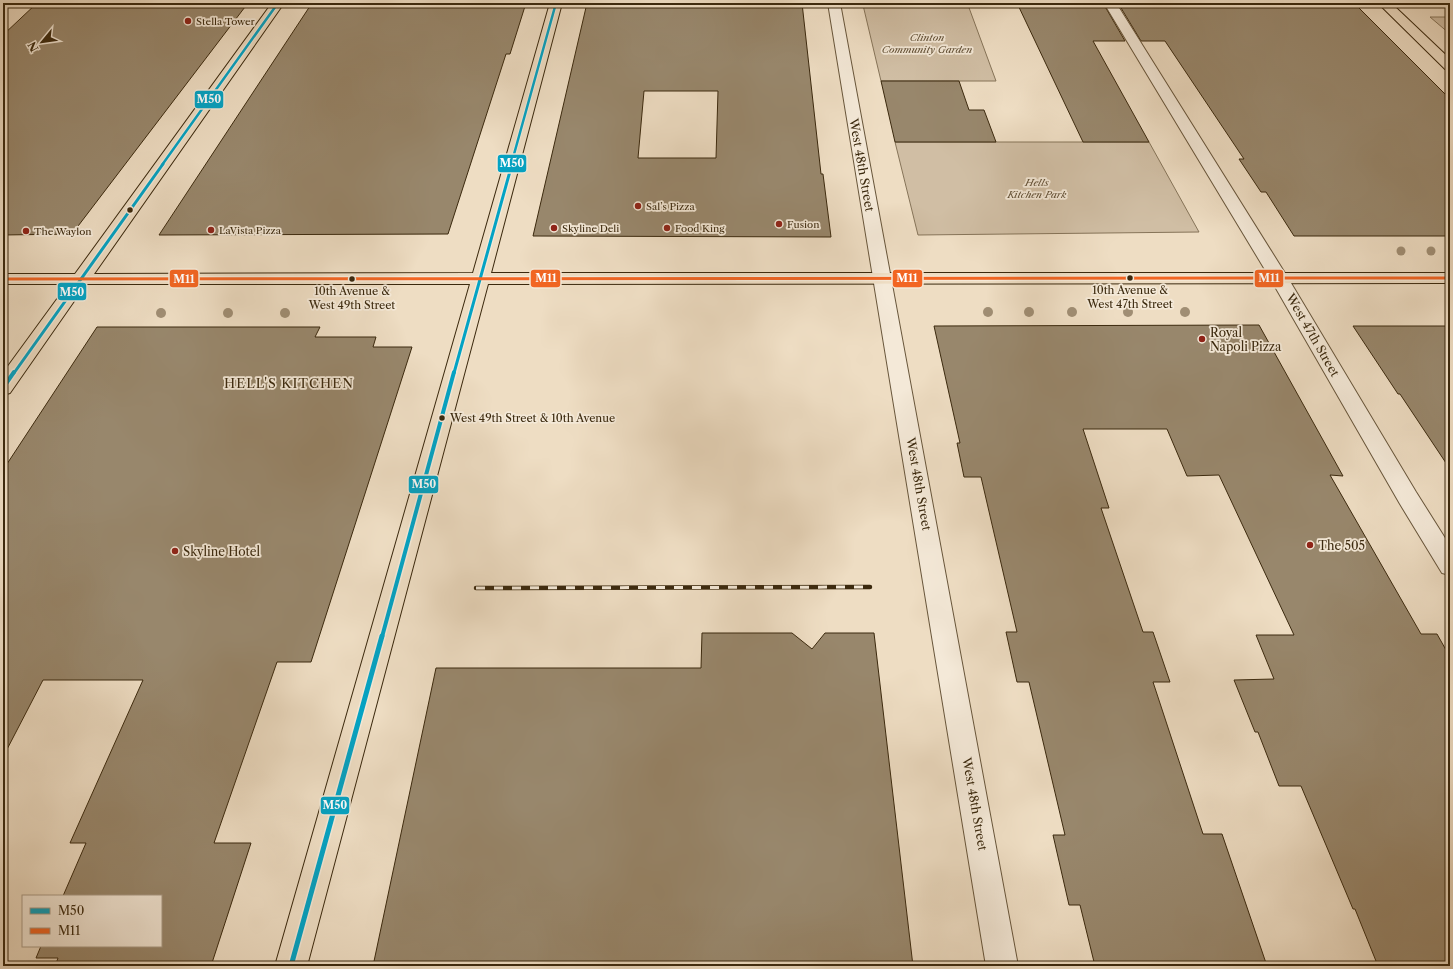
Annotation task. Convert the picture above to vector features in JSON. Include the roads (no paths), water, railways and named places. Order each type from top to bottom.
[{"type":"main road","points":[[3,388],[278,3]]},
{"type":"main road","points":[[291,966],[556,3]]},
{"type":"main road","points":[[1384,3],[1450,66]]},
{"type":"main road","points":[[3,279],[1450,278]]},
{"type":"street","name":"West 48th Street","points":[[834,3],[942,612],[1002,966]]},
{"type":"street","name":"West 47th Street","points":[[1110,3],[1279,278],[1408,498],[1450,566]]},
{"type":"railway","points":[[476,588],[870,587]]},
{"type":"place","name":"Stella Tower","points":[[188,21]]},
{"type":"place","name":"Sal’s Pizza","points":[[638,206]]},
{"type":"place","name":"Fusion","points":[[779,224]]},
{"type":"place","name":"Skyline Deli","points":[[554,228]]},
{"type":"place","name":"Food King","points":[[667,228]]},
{"type":"place","name":"LaVista Pizza","points":[[211,230]]},
{"type":"place","name":"The Waylon","points":[[26,231]]},
{"type":"place","name":"10th Avenue & West 47th Street","points":[[1130,278]]},
{"type":"place","name":"10th Avenue & West 49th Street","points":[[352,279]]},
{"type":"place","name":"Royal Napoli Pizza","points":[[1202,339]]},
{"type":"place","name":"West 49th Street & 10th Avenue","points":[[442,418]]},
{"type":"place","name":"The 505","points":[[1310,545]]},
{"type":"place","name":"Skyline Hotel","points":[[175,551]]},
{"type":"district","name":"HELL'S KITCHEN","points":[[289,383]]},
{"type":"park label","name":"Clinton Community Garden","points":[[927,42]]},
{"type":"park label","name":"Hells Kitchen Park","points":[[1037,188]]}]
